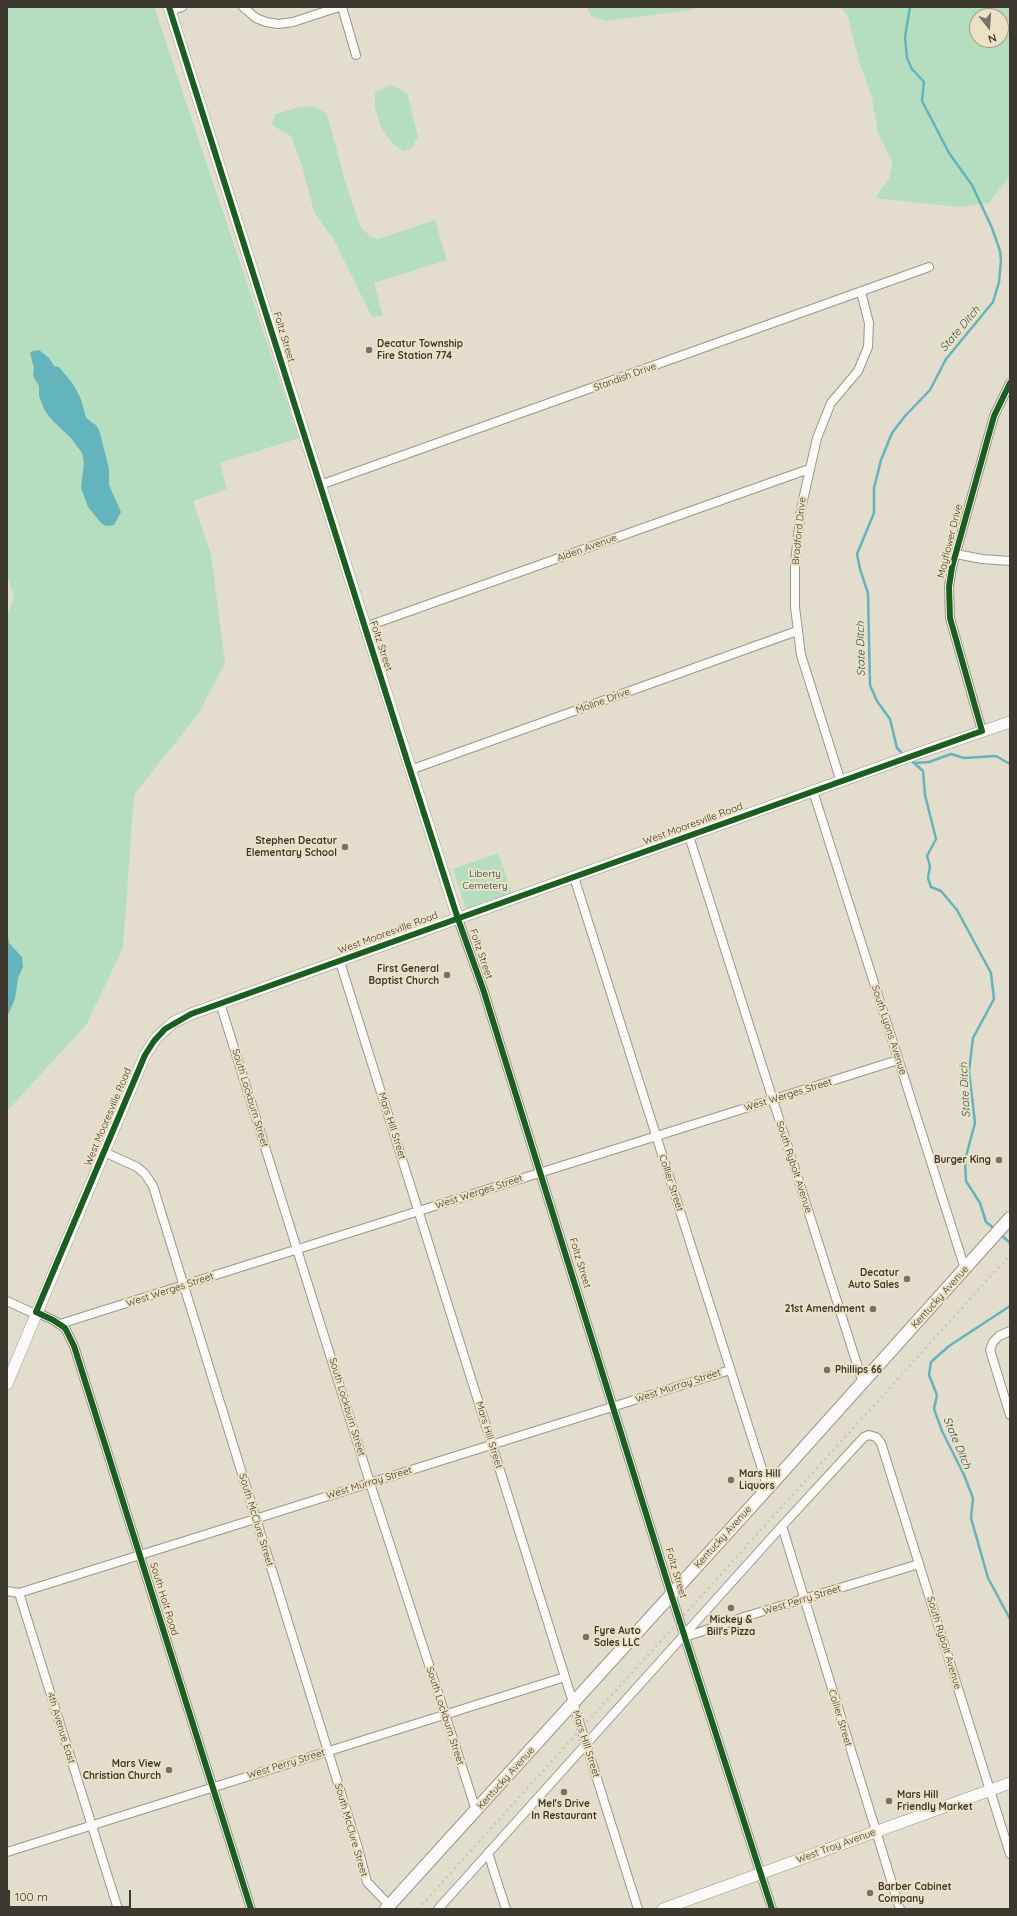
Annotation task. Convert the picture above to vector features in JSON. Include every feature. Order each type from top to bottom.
[{"type":"main road","name":"Kentucky Avenue","points":[[387,1907],[863,1383],[1009,1219]]},
{"type":"street","points":[[169,9],[182,7]]},
{"type":"street","points":[[243,7],[256,18],[266,22],[278,24],[293,22],[340,7],[356,55]]},
{"type":"street","name":"Foltz Street","points":[[169,9],[410,770],[458,919],[483,989],[772,1909]]},
{"type":"street","name":"Standish Drive","points":[[320,486],[929,267]]},
{"type":"street","name":"Bradford Drive","points":[[841,782],[805,670],[797,631],[795,592],[797,539],[809,469],[826,413],[831,403],[858,371],[867,350],[870,328],[861,292]]},
{"type":"street","name":"Mayflower Drive","points":[[982,731],[949,610],[949,587],[956,554],[994,416],[1010,383]]},
{"type":"street","name":"Alden Avenue","points":[[365,627],[809,469]]},
{"type":"street","points":[[956,554],[982,559],[1010,561]]},
{"type":"street","name":"Moline Drive","points":[[410,770],[797,631]]},
{"type":"street","name":"West Mooresville Road","points":[[7,1384],[145,1055],[154,1041],[174,1022],[220,1003],[340,962],[813,791],[1010,722]]},
{"type":"street","name":"South Lyons Avenue","points":[[813,791],[965,1269]]},
{"type":"street","name":"South Rybolt Avenue","points":[[689,836],[863,1383]]},
{"type":"street","name":"Collier Street","points":[[574,877],[768,1488]]},
{"type":"street","name":"Mars Hill Street","points":[[340,962],[638,1909]]},
{"type":"street","name":"South Lockburn Street","points":[[220,1003],[370,1482],[476,1810]]},
{"type":"street","name":"West Werges Street","points":[[60,1324],[898,1060]]},
{"type":"street","name":"South McClure Street","points":[[104,1152],[137,1167],[152,1185],[328,1751],[366,1882],[387,1907]]},
{"type":"street","name":"South Holt Road","points":[[7,1301],[60,1324],[67,1331],[76,1352],[251,1909]]},
{"type":"street","points":[[1010,1331],[999,1336],[993,1342],[990,1350],[1010,1415]]},
{"type":"street","name":"West Murray Street","points":[[7,1591],[19,1593],[730,1370]]},
{"type":"street","name":"South Rybolt Avenue","points":[[782,1526],[864,1437],[873,1436],[879,1440],[1010,1854]]},
{"type":"street","points":[[438,1909],[586,1743],[685,1636],[782,1526]]},
{"type":"street","name":"Collier Street","points":[[782,1526],[900,1909]]},
{"type":"street","name":"West Perry Street","points":[[685,1636],[919,1564]]},
{"type":"street","name":"4th Avenue East","points":[[19,1593],[118,1909]]},
{"type":"street","name":"West Perry Street","points":[[7,1852],[565,1677]]},
{"type":"street","name":"West Troy Avenue","points":[[663,1909],[1010,1783]]},
{"type":"street","points":[[488,1852],[506,1909]]},
{"type":"green space","points":[[7,7],[154,7],[299,438],[220,463],[227,489],[193,501],[211,554],[225,663],[198,714],[134,795],[123,948],[86,1025],[7,1111],[7,616],[14,597],[7,575]]},
{"type":"green space","points":[[587,7],[699,7],[690,10],[605,21],[591,16]]},
{"type":"green space","points":[[841,7],[1010,7],[1010,176],[989,203],[959,207],[875,198],[889,179],[893,163],[878,133],[872,98],[859,61],[848,17]]},
{"type":"green space","points":[[391,85],[407,93],[418,136],[412,148],[403,151],[393,144],[382,130],[375,107],[375,92]]},
{"type":"green space","points":[[314,106],[327,114],[345,181],[361,228],[370,236],[378,239],[435,220],[447,260],[374,283],[383,316],[372,317],[334,240],[314,212],[302,166],[291,136],[272,125],[275,114],[300,107]]},
{"type":"green space","name":"Liberty Cemetery","points":[[498,853],[512,893],[466,909],[453,869]]},
{"type":"water","points":[[39,350],[49,358],[54,366],[59,367],[73,384],[81,399],[86,418],[97,426],[100,433],[109,469],[109,485],[121,512],[114,525],[106,526],[102,524],[88,507],[81,488],[84,462],[82,453],[71,438],[45,411],[39,396],[39,386],[33,376],[34,368],[30,353]]},
{"type":"water","points":[[7,931],[9,943],[22,957],[23,967],[18,978],[15,999],[7,1017]]},
{"type":"waterway","name":"State Ditch","points":[[901,752],[897,748],[890,719],[877,701],[870,685],[868,593],[857,554],[874,513],[874,488],[881,460],[892,433],[905,416],[930,390],[946,359],[993,302],[999,282],[1001,261],[1000,251],[992,228],[972,185],[949,153],[922,101],[924,82],[912,69],[907,58],[905,37],[910,7]]},
{"type":"waterway","points":[[915,763],[929,762],[951,754],[964,758],[996,756],[1010,764]]},
{"type":"waterway","name":"State Ditch","points":[[913,762],[923,771],[925,795],[936,839],[927,856],[930,866],[928,878],[931,887],[941,891],[957,910],[991,973],[994,999],[973,1038],[969,1071],[975,1123],[965,1160],[966,1181],[980,1203],[986,1222],[995,1229]]},
{"type":"waterway","name":"State Ditch","points":[[1000,1234],[1010,1243]]},
{"type":"waterway","name":"State Ditch","points":[[1010,1306],[949,1346],[931,1362],[929,1375],[937,1395],[934,1409],[942,1431],[964,1475],[973,1498],[971,1518],[988,1578],[1010,1619]]},
{"type":"railway","points":[[418,1909],[1010,1255]]},
{"type":"cycle path","points":[[169,7],[410,770],[458,919],[483,989],[671,1594],[772,1909]]},
{"type":"cycle path","points":[[251,1909],[74,1346],[65,1328],[53,1320],[36,1312],[145,1055],[154,1041],[165,1029],[191,1014],[982,731],[950,618],[949,587],[952,567],[994,416],[1010,383]]},
{"type":"place","name":"Decatur Township Fire Station 774","points":[[369,350]]},
{"type":"place","name":"Stephen Decatur Elementary School","points":[[345,847]]},
{"type":"place","name":"First General Baptist Church","points":[[447,975]]},
{"type":"place","name":"Burger King","points":[[999,1160]]},
{"type":"place","name":"Decatur Auto Sales","points":[[907,1279]]},
{"type":"place","name":"21st Amendment","points":[[873,1309]]},
{"type":"place","name":"Phillips 66","points":[[827,1370]]},
{"type":"place","name":"Mars Hill Liquors","points":[[731,1480]]},
{"type":"place","name":"Mickey & Bill's Pizza","points":[[731,1608]]},
{"type":"place","name":"Fyre Auto Sales LLC","points":[[586,1637]]},
{"type":"place","name":"Mars View Christian Church","points":[[169,1770]]},
{"type":"place","name":"Mel's Drive In Restaurant","points":[[564,1792]]},
{"type":"place","name":"Mars Hill Friendly Market","points":[[889,1801]]},
{"type":"place","name":"Barber Cabinet Company","points":[[870,1893]]}]
